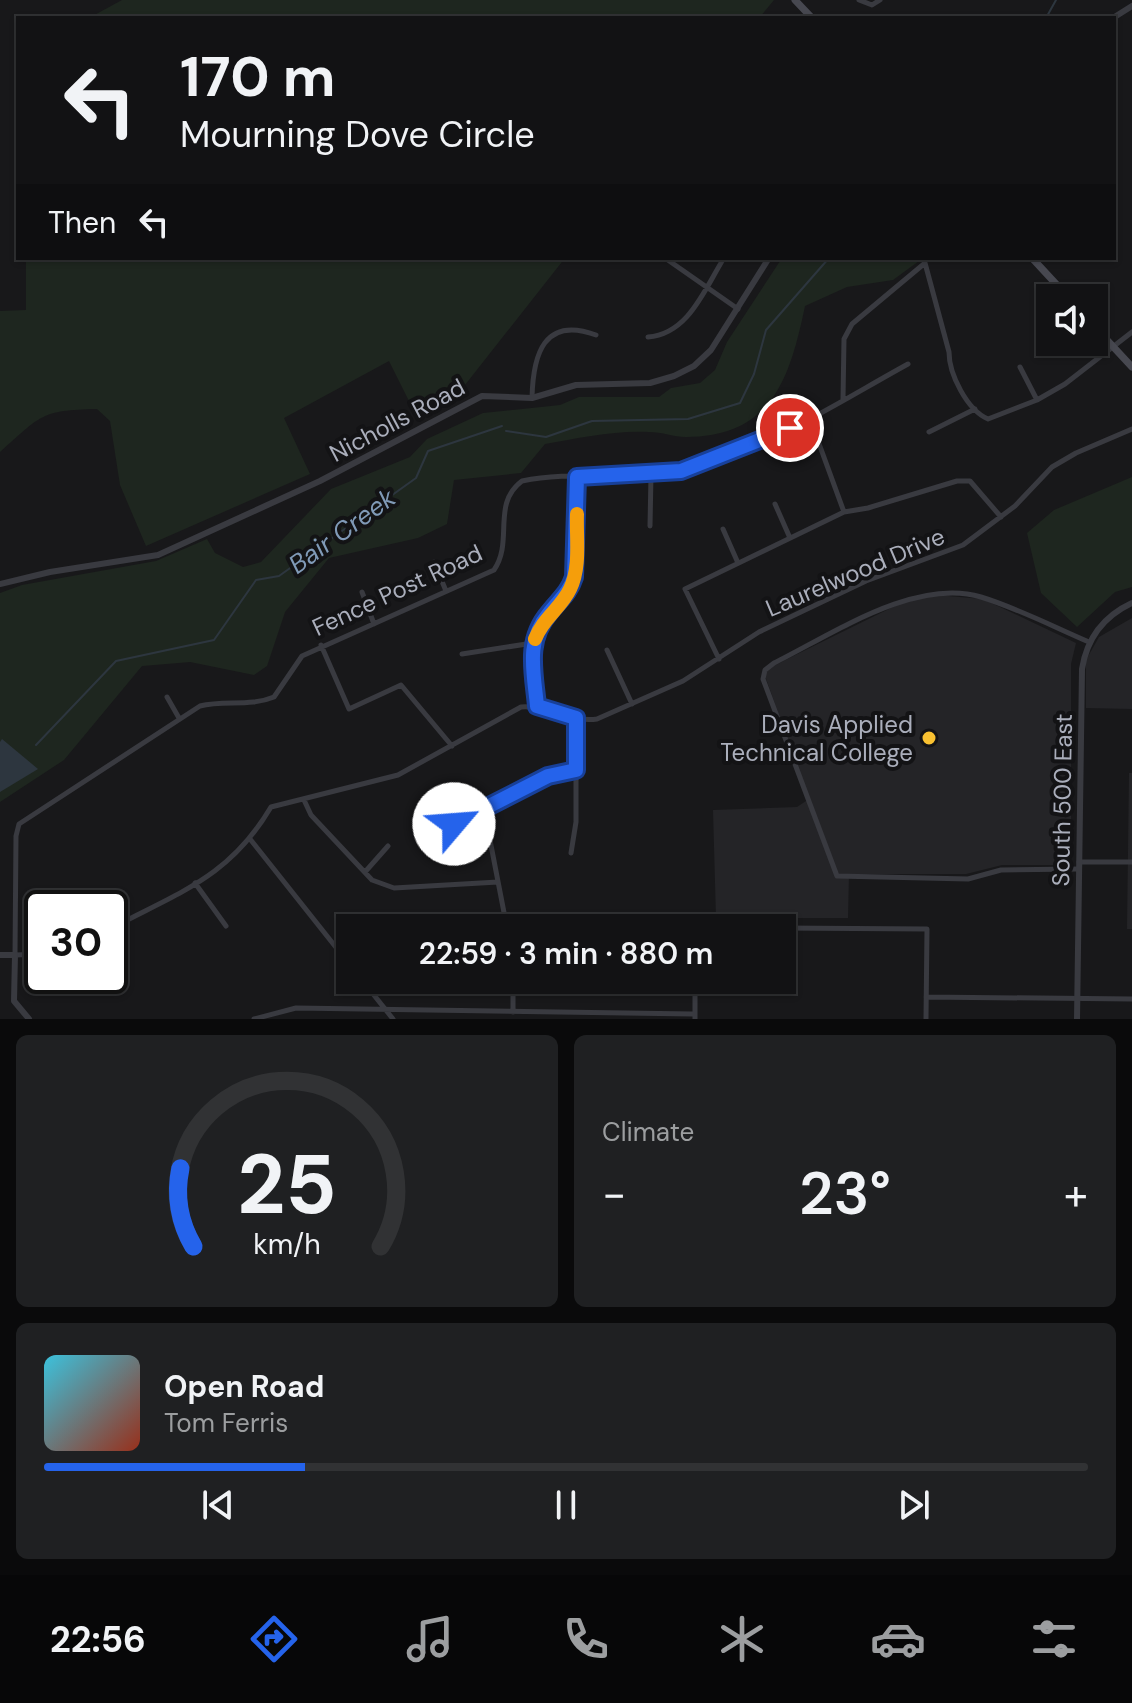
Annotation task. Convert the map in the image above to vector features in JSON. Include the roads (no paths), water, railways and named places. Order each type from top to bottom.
[{"type":"main road","points":[[795,0],[810,16]]},
{"type":"main road","points":[[1034,260],[1056,284]]},
{"type":"main road","points":[[1108,340],[1132,367]]},
{"type":"street","points":[[859,0],[872,5],[880,0]]},
{"type":"street","points":[[668,260],[705,289],[738,309]]},
{"type":"street","points":[[648,337],[665,334],[682,324],[723,260]]},
{"type":"street","name":"Nicholls Road","points":[[0,584],[50,572],[158,555],[320,481],[477,397],[532,398],[576,385],[650,383],[674,376],[706,356],[768,260]]},
{"type":"street","points":[[843,399],[844,339],[852,324],[925,263],[949,352],[949,367],[975,409],[988,419],[1037,400],[1105,356],[1132,332]]},
{"type":"street","points":[[532,398],[533,366],[550,338],[573,329],[596,335]]},
{"type":"street","points":[[537,706],[533,643],[546,616],[570,590],[574,577],[577,477],[651,474],[692,468],[810,419],[908,364]]},
{"type":"street","points":[[1020,367],[1037,400]]},
{"type":"street","points":[[929,432],[975,409]]},
{"type":"street","points":[[810,419],[844,512]]},
{"type":"street","name":"Laurelwood Drive","points":[[576,718],[597,719],[632,704],[683,681],[759,632],[866,581],[963,545],[1001,517],[1052,467],[1132,429]]},
{"type":"street","points":[[650,526],[651,474]]},
{"type":"street","name":"Fence Post Road","points":[[15,955],[16,836],[19,824],[200,706],[220,701],[249,704],[274,697],[302,656],[321,645],[494,570],[504,549],[505,503],[510,490],[522,481],[577,477]]},
{"type":"street","points":[[719,659],[685,589],[844,512],[964,479],[979,489],[1001,517]]},
{"type":"street","points":[[775,504],[790,538]]},
{"type":"street","points":[[723,529],[738,563]]},
{"type":"street","points":[[434,562],[446,591]]},
{"type":"street","points":[[362,592],[374,624]]},
{"type":"street","points":[[1132,603],[1106,618],[1089,642],[980,597],[929,594],[892,606],[774,663],[765,670],[763,679],[837,876],[968,879],[1001,870],[1132,862]]},
{"type":"street","name":"South 500 East","points":[[1077,1019],[1082,669],[1089,642]]},
{"type":"street","points":[[462,654],[533,643]]},
{"type":"street","points":[[321,645],[349,709],[401,685],[452,746]]},
{"type":"street","points":[[607,650],[632,704]]},
{"type":"street","points":[[167,697],[179,718]]},
{"type":"street","points":[[128,919],[226,865],[250,839],[271,807],[398,775],[508,713],[537,706],[576,718],[571,853]]},
{"type":"street","points":[[454,824],[548,776],[576,770]]},
{"type":"street","points":[[304,800],[311,815],[372,880],[394,888],[498,882]]},
{"type":"street","points":[[484,809],[504,914]]},
{"type":"street","points":[[250,839],[336,947]]},
{"type":"street","points":[[365,872],[388,846]]},
{"type":"street","points":[[195,883],[226,926]]},
{"type":"street","points":[[796,928],[927,929],[926,1019]]},
{"type":"street","points":[[0,955],[24,955]]},
{"type":"street","points":[[15,955],[14,1001],[29,1019]]},
{"type":"street","points":[[372,994],[393,1019]]},
{"type":"street","points":[[513,994],[513,1012]]},
{"type":"street","points":[[254,1019],[296,1008],[694,1017],[695,994]]},
{"type":"street","points":[[926,997],[1132,999]]},
{"type":"street","points":[[323,1008],[326,1017]]},
{"type":"waterway","name":"Bair Creek","points":[[1047,16],[1056,0]]},
{"type":"waterway","name":"Bair Creek","points":[[506,431],[546,437],[592,421],[688,419],[740,403],[754,374],[766,330],[827,260]]},
{"type":"waterway","name":"Bair Creek","points":[[36,745],[116,661],[214,640],[256,580],[279,576],[416,478],[428,451],[502,426]]},
{"type":"place","name":"Davis Applied Technical College","points":[[929,738]]}]
